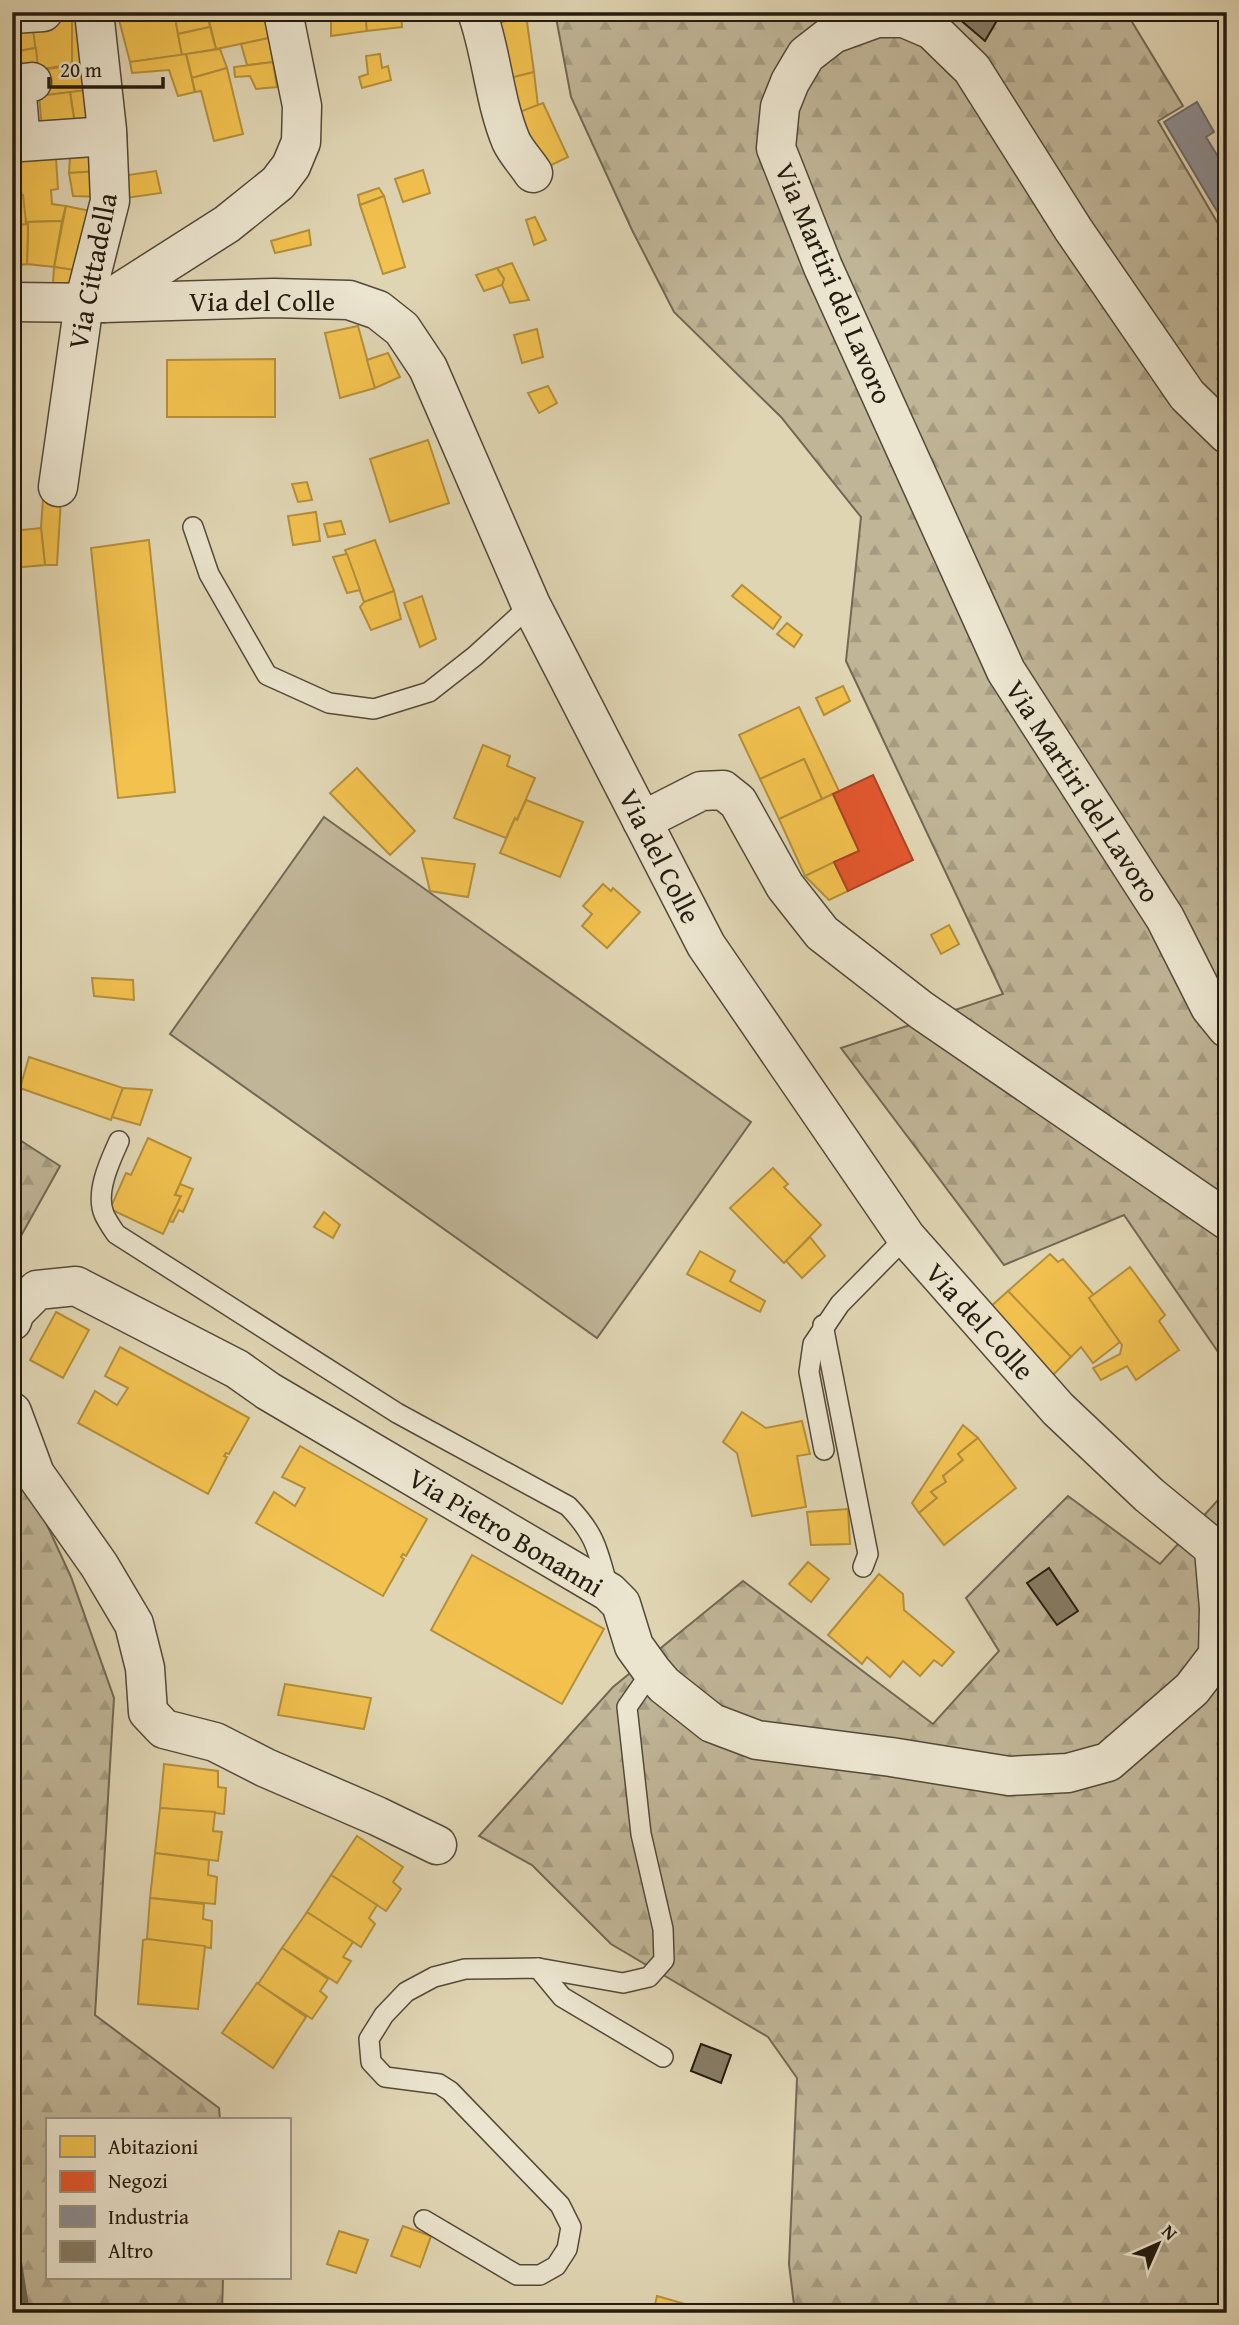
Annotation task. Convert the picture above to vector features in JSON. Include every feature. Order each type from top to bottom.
[{"type":"street","points":[[12,14],[43,12]]},
{"type":"street","name":"Via Cittadella","points":[[58,487],[94,303],[110,201],[107,136],[94,12]]},
{"type":"street","points":[[94,303],[227,224],[278,183],[291,166],[301,142],[302,106],[283,12]]},
{"type":"street","points":[[477,12],[486,39],[501,115],[513,144],[533,173]]},
{"type":"street","name":"Via Martiri del Lavoro","points":[[1227,433],[1187,395],[1073,229],[972,69],[932,30],[904,18],[877,18],[833,34],[806,55],[789,82],[780,107],[776,148],[823,267],[1006,671],[1165,918],[1210,1007],[1227,1028]]},
{"type":"street","points":[[32,82],[16,84],[17,147],[107,136]]},
{"type":"street","name":"Via del Colle","points":[[12,302],[94,303],[274,298],[349,300],[378,310],[402,329],[428,368],[531,605],[706,944],[905,1237],[1058,1409],[1149,1495],[1220,1554]]},
{"type":"street","points":[[642,821],[701,791],[723,790],[738,802],[785,886],[822,933],[921,1010],[1227,1220]]},
{"type":"street","name":"Via Pietro Bonanni","points":[[12,1321],[15,1312],[37,1290],[76,1286],[237,1369],[280,1399],[609,1592],[621,1604],[634,1646],[664,1685],[712,1723],[757,1740],[891,1756],[1009,1776],[1068,1773],[1108,1762],[1192,1689],[1218,1655],[1220,1554]]},
{"type":"street","points":[[12,1412],[35,1474],[99,1566],[134,1624],[145,1668],[148,1712],[164,1729],[215,1742],[266,1768],[377,1815],[437,1845]]},
{"type":"lane","points":[[193,527],[209,574],[267,675],[329,703],[374,709],[429,692],[475,656],[531,605]]},
{"type":"lane","points":[[118,1141],[107,1169],[102,1192],[103,1211],[116,1234],[397,1413],[568,1506],[587,1525],[597,1545],[609,1592]]},
{"type":"lane","points":[[824,1450],[809,1372],[813,1344],[840,1304],[905,1237]]},
{"type":"lane","points":[[824,1325],[868,1554],[863,1567]]},
{"type":"lane","points":[[424,2220],[517,2275],[540,2275],[556,2266],[567,2249],[571,2227],[560,2205],[450,2091],[439,2084],[385,2077],[370,2062],[369,2039],[384,2015],[406,1992],[434,1977],[465,1969],[538,1968],[623,1983],[649,1977],[664,1960],[663,1929],[640,1834],[627,1707],[652,1671]]},
{"type":"lane","points":[[538,1968],[562,1997],[663,2057]]},
{"type":"green space","points":[[555,12],[1126,12],[1183,106],[1158,121],[1227,239],[1227,1365],[1124,1215],[1004,1265],[841,1048],[1003,994],[846,661],[861,517],[781,417],[674,312],[632,230],[571,97]]},
{"type":"green space","points":[[324,817],[751,1122],[597,1338],[170,1034]]},
{"type":"green space","points":[[12,1135],[60,1166],[12,1252]]},
{"type":"green space","points":[[12,1449],[71,1577],[114,1698],[95,2015],[219,2108],[220,2118],[46,2118],[46,2280],[223,2280],[222,2313],[12,2313]]},
{"type":"green space","points":[[1227,1490],[1227,2313],[795,2313],[789,2264],[797,2078],[768,2037],[611,1944],[532,1865],[479,1836],[613,1687],[743,1581],[933,1724],[999,1651],[966,1598],[1068,1496],[1160,1564]]},
{"type":"building: Abitazioni","points":[[142,12],[174,12],[182,55],[130,62],[118,16]]},
{"type":"building: Abitazioni","points":[[174,12],[207,12],[210,27],[178,34]]},
{"type":"building: Abitazioni","points":[[207,12],[264,12],[269,38],[216,49]]},
{"type":"building: Abitazioni","points":[[331,12],[365,12],[367,31],[331,36]]},
{"type":"building: Abitazioni","points":[[365,12],[401,12],[402,27],[367,31]]},
{"type":"building: Abitazioni","points":[[484,12],[528,12],[529,14],[492,25]]},
{"type":"building: Abitazioni","points":[[526,15],[534,72],[502,80],[492,25]]},
{"type":"building: Abitazioni","points":[[12,20],[32,20],[36,48],[12,52]]},
{"type":"building: Abitazioni","points":[[32,20],[72,20],[72,64],[38,70]]},
{"type":"building: Abitazioni","points":[[72,20],[85,21],[94,63],[72,64]]},
{"type":"building: Abitazioni","points":[[210,27],[216,49],[182,55],[178,34]]},
{"type":"building: Abitazioni","points":[[269,38],[273,62],[247,65],[241,44]]},
{"type":"building: Abitazioni","points":[[36,48],[38,70],[12,75],[12,52]]},
{"type":"building: Abitazioni","points":[[220,49],[227,68],[192,78],[186,54]]},
{"type":"building: Abitazioni","points":[[186,54],[195,92],[178,96],[169,70],[132,73],[130,62]]},
{"type":"building: Abitazioni","points":[[380,54],[382,68],[388,66],[391,80],[362,88],[359,77],[368,74],[366,56]]},
{"type":"building: Abitazioni","points":[[273,62],[277,87],[256,89],[250,76],[235,77],[234,67]]},
{"type":"building: Abitazioni","points":[[94,63],[96,89],[39,96],[38,70]]},
{"type":"building: Abitazioni","points":[[227,68],[243,134],[214,141],[201,91],[195,92],[192,78]]},
{"type":"building: Abitazioni","points":[[534,72],[538,106],[509,116],[502,80]]},
{"type":"building: Abitazioni","points":[[96,89],[98,123],[75,125],[70,92]]},
{"type":"building: Abitazioni","points":[[70,92],[75,125],[42,128],[39,96]]},
{"type":"building: Abitazioni","points":[[543,103],[568,157],[541,170],[509,116]]},
{"type":"building: Abitazioni","points":[[99,154],[100,171],[69,173],[70,157]]},
{"type":"building: Abitazioni","points":[[56,158],[58,189],[51,190],[52,204],[66,206],[62,221],[26,222],[16,161]]},
{"type":"building: Abitazioni","points":[[16,161],[20,195],[23,195],[28,224],[12,226],[12,162]]},
{"type":"building: Abitazioni","points":[[423,170],[430,193],[403,202],[395,179]]},
{"type":"building: Abitazioni","points":[[100,171],[101,197],[73,196],[69,173]]},
{"type":"building: Abitazioni","points":[[156,171],[161,193],[119,199],[114,177]]},
{"type":"building: Abitazioni","points":[[379,188],[384,196],[360,205],[358,195]]},
{"type":"building: Abitazioni","points":[[384,196],[405,267],[383,274],[360,205]]},
{"type":"building: Abitazioni","points":[[66,206],[100,213],[87,272],[54,267]]},
{"type":"building: Abitazioni","points":[[535,217],[546,240],[534,245],[526,220]]},
{"type":"building: Abitazioni","points":[[62,221],[54,267],[27,264],[26,222]]},
{"type":"building: Abitazioni","points":[[28,224],[27,264],[12,266],[12,226]]},
{"type":"building: Abitazioni","points":[[309,230],[311,245],[275,253],[271,241]]},
{"type":"building: Abitazioni","points":[[512,263],[529,300],[510,303],[502,285],[504,279],[497,268]]},
{"type":"building: Abitazioni","points":[[54,267],[87,272],[82,284],[53,283]]},
{"type":"building: Abitazioni","points":[[497,268],[504,279],[502,285],[484,291],[476,275]]},
{"type":"building: Abitazioni","points":[[358,326],[375,388],[340,398],[325,333]]},
{"type":"building: Abitazioni","points":[[537,329],[543,357],[522,363],[514,335]]},
{"type":"building: Abitazioni","points":[[388,353],[400,377],[375,388],[367,360]]},
{"type":"building: Abitazioni","points":[[275,359],[275,417],[167,417],[167,360]]},
{"type":"building: Abitazioni","points":[[548,386],[557,403],[539,413],[528,393]]},
{"type":"building: Abitazioni","points":[[428,440],[449,503],[390,522],[370,459]]},
{"type":"building: Abitazioni","points":[[307,482],[312,500],[298,502],[292,484]]},
{"type":"building: Abitazioni","points":[[43,498],[61,499],[57,565],[45,565],[41,528]]},
{"type":"building: Abitazioni","points":[[316,512],[320,541],[293,545],[288,516]]},
{"type":"building: Abitazioni","points":[[341,521],[345,534],[328,537],[324,524]]},
{"type":"building: Abitazioni","points":[[41,528],[45,565],[12,568],[12,531]]},
{"type":"building: Abitazioni","points":[[149,540],[175,792],[118,798],[91,548]]},
{"type":"building: Abitazioni","points":[[375,540],[394,591],[364,602],[345,550]]},
{"type":"building: Abitazioni","points":[[347,554],[360,590],[347,593],[333,557]]},
{"type":"building: Abitazioni","points":[[742,585],[781,617],[773,629],[732,596]]},
{"type":"building: Abitazioni","points":[[394,591],[401,619],[371,630],[360,607],[364,602]]},
{"type":"building: Abitazioni","points":[[422,596],[436,639],[420,647],[404,603]]},
{"type":"building: Abitazioni","points":[[787,623],[802,635],[794,647],[777,634]]},
{"type":"building: Abitazioni","points":[[843,686],[850,701],[824,715],[816,698]]},
{"type":"building: Abitazioni","points":[[799,707],[839,791],[822,799],[804,759],[760,779],[739,735]]},
{"type":"building: Abitazioni","points":[[483,745],[510,756],[507,766],[535,778],[506,838],[454,818]]},
{"type":"building: Abitazioni","points":[[804,759],[822,799],[779,819],[760,779]]},
{"type":"building: Abitazioni","points":[[357,768],[415,831],[390,855],[330,793]]},
{"type":"building: Abitazioni","points":[[833,794],[859,851],[805,876],[779,819]]},
{"type":"building: Abitazioni","points":[[526,800],[583,822],[560,877],[500,853]]},
{"type":"building: Abitazioni","points":[[422,858],[475,864],[468,897],[430,891]]},
{"type":"building: Abitazioni","points":[[834,862],[848,891],[829,900],[805,876]]},
{"type":"building: Abitazioni","points":[[603,884],[611,891],[613,888],[640,912],[607,948],[582,926],[592,914],[583,906]]},
{"type":"building: Abitazioni","points":[[949,925],[959,944],[941,954],[931,935]]},
{"type":"building: Abitazioni","points":[[92,978],[133,980],[134,1000],[94,996]]},
{"type":"building: Abitazioni","points":[[29,1057],[123,1088],[111,1120],[20,1088]]},
{"type":"building: Abitazioni","points":[[123,1088],[152,1090],[140,1125],[112,1117]]},
{"type":"building: Abitazioni","points":[[148,1138],[191,1158],[175,1195],[181,1196],[163,1234],[110,1209],[126,1173],[131,1175]]},
{"type":"building: Abitazioni","points":[[773,1168],[788,1184],[784,1187],[821,1225],[784,1263],[730,1208]]},
{"type":"building: Abitazioni","points":[[180,1184],[193,1189],[183,1212],[179,1210],[173,1222],[169,1221],[181,1196],[175,1195]]},
{"type":"building: Abitazioni","points":[[324,1212],[340,1225],[333,1238],[314,1227]]},
{"type":"building: Abitazioni","points":[[810,1237],[825,1256],[802,1278],[786,1261]]},
{"type":"building: Abitazioni","points":[[700,1251],[735,1271],[730,1281],[765,1301],[760,1312],[687,1274]]},
{"type":"building: Abitazioni","points":[[1050,1254],[1058,1262],[1063,1259],[1094,1295],[1089,1298],[1120,1342],[1093,1363],[1081,1347],[1071,1357],[1008,1291]]},
{"type":"building: Abitazioni","points":[[1130,1267],[1165,1315],[1159,1321],[1179,1350],[1136,1380],[1127,1366],[1101,1380],[1093,1368],[1120,1354],[1122,1345],[1089,1298]]},
{"type":"building: Abitazioni","points":[[1008,1291],[1071,1357],[1052,1376],[988,1309]]},
{"type":"building: Abitazioni","points":[[56,1312],[89,1330],[63,1378],[30,1360]]},
{"type":"building: Abitazioni","points":[[120,1347],[249,1418],[229,1454],[224,1456],[227,1457],[208,1494],[78,1423],[95,1391],[117,1405],[128,1388],[105,1376]]},
{"type":"building: Abitazioni","points":[[742,1412],[766,1428],[802,1421],[810,1454],[797,1456],[806,1507],[752,1516],[737,1453],[723,1442]]},
{"type":"building: Abitazioni","points":[[963,1425],[978,1438],[958,1454],[963,1460],[943,1476],[946,1482],[931,1492],[937,1498],[919,1513],[912,1503]]},
{"type":"building: Abitazioni","points":[[978,1438],[1016,1488],[944,1545],[919,1513],[937,1498],[931,1492],[946,1482],[943,1476],[963,1460],[958,1454]]},
{"type":"building: Abitazioni","points":[[300,1446],[427,1519],[406,1556],[403,1554],[401,1557],[404,1559],[383,1596],[256,1523],[274,1492],[295,1506],[305,1488],[282,1477]]},
{"type":"building: Abitazioni","points":[[848,1509],[850,1544],[811,1545],[807,1512]]},
{"type":"building: Abitazioni","points":[[472,1555],[604,1629],[562,1704],[431,1630]]},
{"type":"building: Abitazioni","points":[[808,1562],[829,1579],[811,1602],[789,1584]]},
{"type":"building: Abitazioni","points":[[879,1574],[903,1594],[904,1610],[954,1652],[942,1666],[934,1660],[920,1676],[903,1661],[890,1677],[867,1657],[862,1664],[828,1635]]},
{"type":"building: Abitazioni","points":[[285,1684],[371,1698],[364,1729],[278,1715]]},
{"type":"building: Abitazioni","points":[[164,1764],[218,1771],[218,1787],[226,1788],[224,1814],[160,1808]]},
{"type":"building: Abitazioni","points":[[160,1808],[215,1812],[213,1831],[222,1832],[218,1861],[155,1853]]},
{"type":"building: Abitazioni","points":[[357,1836],[403,1867],[393,1882],[401,1889],[386,1911],[331,1875]]},
{"type":"building: Abitazioni","points":[[155,1853],[209,1860],[208,1875],[217,1877],[215,1904],[150,1898]]},
{"type":"building: Abitazioni","points":[[331,1875],[377,1905],[369,1918],[375,1924],[361,1947],[307,1912]]},
{"type":"building: Abitazioni","points":[[150,1898],[204,1904],[203,1919],[212,1921],[211,1948],[147,1939]]},
{"type":"building: Abitazioni","points":[[307,1912],[353,1942],[343,1957],[351,1961],[337,1983],[282,1948]]},
{"type":"building: Abitazioni","points":[[143,1940],[205,1946],[198,2009],[138,2004]]},
{"type":"building: Abitazioni","points":[[282,1948],[328,1979],[320,1991],[327,1997],[312,2019],[258,1984]]},
{"type":"building: Abitazioni","points":[[257,1983],[306,2017],[273,2068],[222,2033]]},
{"type":"building: Abitazioni","points":[[403,2226],[431,2236],[420,2267],[391,2256]]},
{"type":"building: Abitazioni","points":[[339,2231],[368,2240],[356,2273],[327,2264]]},
{"type":"building: Abitazioni","points":[[657,2296],[685,2304],[684,2311],[689,2313],[653,2313]]},
{"type":"building: Negozi","points":[[873,775],[913,860],[848,891],[834,862],[859,851],[833,794]]},
{"type":"building: Industria","points":[[1197,102],[1214,132],[1206,137],[1217,155],[1223,153],[1227,161],[1227,228],[1164,122]]},
{"type":"building: Altro","points":[[951,12],[991,12],[999,17],[985,41]]},
{"type":"building: Altro","points":[[1049,1568],[1078,1611],[1057,1625],[1027,1583]]},
{"type":"building: Altro","points":[[701,2044],[731,2055],[721,2083],[691,2071]]},
{"type":"waterway","points":[[12,2237],[24,2313]]}]
